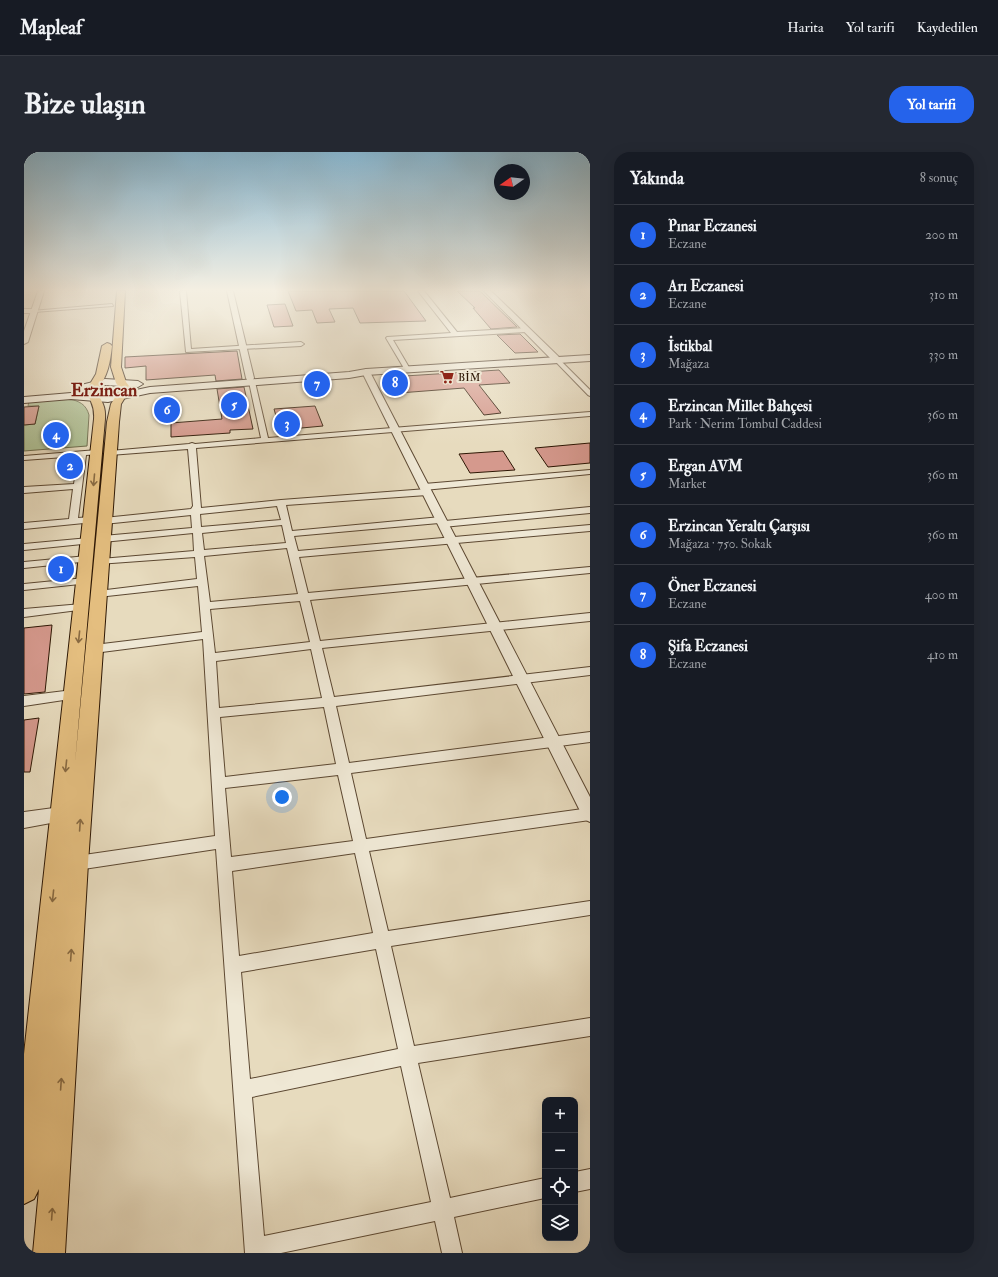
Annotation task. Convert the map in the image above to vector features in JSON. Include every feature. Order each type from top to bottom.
[{"type":"main road","points":[[49,1253],[94,650],[92,538],[96,452],[100,408],[98,391],[104,369],[108,342]]},
{"type":"main road","points":[[96,452],[116,404],[120,389],[116,367],[116,342]]},
{"type":"main road","points":[[120,389],[136,384],[349,375],[366,372],[407,369],[590,358]]},
{"type":"main road","points":[[24,400],[71,396],[120,389],[150,390],[251,380]]},
{"type":"main road","points":[[24,394],[73,390],[98,391],[110,382],[120,389]]},
{"type":"main road","points":[[24,1189],[82,607],[92,588]]},
{"type":"street","points":[[187,342],[188,351],[301,344]]},
{"type":"street","points":[[242,342],[264,440]]},
{"type":"street","points":[[392,342],[407,369]]},
{"type":"street","points":[[539,342],[590,394]]},
{"type":"street","points":[[224,865],[590,814],[366,372]]},
{"type":"street","points":[[24,458],[590,414]]},
{"type":"street","points":[[192,445],[197,506],[195,512],[210,658],[224,865],[255,1250],[542,1189]]},
{"type":"street","points":[[92,538],[78,486],[96,452]]},
{"type":"street","points":[[24,565],[92,538],[195,512],[426,490],[590,472]]},
{"type":"street","points":[[24,490],[78,486]]},
{"type":"street","points":[[281,503],[316,645],[452,1253]]},
{"type":"street","points":[[24,526],[92,538],[199,553],[290,539],[442,522],[590,510]]},
{"type":"street","points":[[24,547],[92,538],[197,531],[290,539],[451,540],[590,528]]},
{"type":"street","points":[[205,606],[590,570]]},
{"type":"street","points":[[24,587],[92,588],[202,582]]},
{"type":"street","points":[[24,613],[82,607]]},
{"type":"street","points":[[210,658],[316,645],[496,628],[590,617]]},
{"type":"street","points":[[94,650],[208,635]]},
{"type":"street","points":[[214,714],[590,671]]},
{"type":"street","points":[[24,701],[73,695]]},
{"type":"street","points":[[219,783],[343,769],[590,737]]},
{"type":"street","points":[[24,820],[61,815]]},
{"type":"street","points":[[77,862],[223,841]]},
{"type":"street","points":[[232,965],[590,908]]},
{"type":"street","points":[[242,1090],[407,1056],[590,1027]]},
{"type":"street","points":[[578,1181],[590,1179]]},
{"type":"green space","points":[[69,399],[82,404],[88,411],[87,446],[24,451],[24,425],[35,424],[39,406],[28,406],[29,401]]},
{"type":"building","points":[[504,342],[528,342],[538,352],[515,353]]},
{"type":"building","points":[[237,351],[242,379],[216,381],[215,375],[146,380],[146,366],[125,368],[125,357]]},
{"type":"building","points":[[499,370],[510,383],[479,385],[501,413],[484,415],[464,388],[399,393],[389,377]]},
{"type":"building","points":[[244,387],[253,429],[230,430],[230,433],[171,437],[171,423],[222,419],[217,389]]},
{"type":"building","points":[[39,406],[35,424],[24,425],[24,407]]},
{"type":"building","points":[[315,406],[323,426],[280,430],[274,409]]},
{"type":"building","points":[[590,443],[590,463],[548,467],[535,448]]},
{"type":"building","points":[[503,451],[515,470],[470,473],[459,454]]},
{"type":"building","points":[[52,625],[45,692],[24,694],[24,628]]},
{"type":"building","points":[[39,718],[30,772],[24,772],[24,720]]},
{"type":"place","name":"BİM","points":[[447,377]]},
{"type":"place","name":"Şifa Eczanesi","points":[[395,383]]},
{"type":"place","name":"Öner Eczanesi","points":[[317,384]]},
{"type":"place","name":"Ergan AVM","points":[[234,405]]},
{"type":"place","name":"Erzincan Yeraltı Çarşısı","points":[[167,410]]},
{"type":"place","name":"İstikbal","points":[[287,424]]},
{"type":"place","name":"Erzincan Millet Bahçesi","points":[[56,435]]},
{"type":"place","name":"Arı Eczanesi","points":[[70,466]]},
{"type":"place","name":"Pınar Eczanesi","points":[[61,569]]},
{"type":"district","name":"Erzincan","points":[[104,390]]}]
